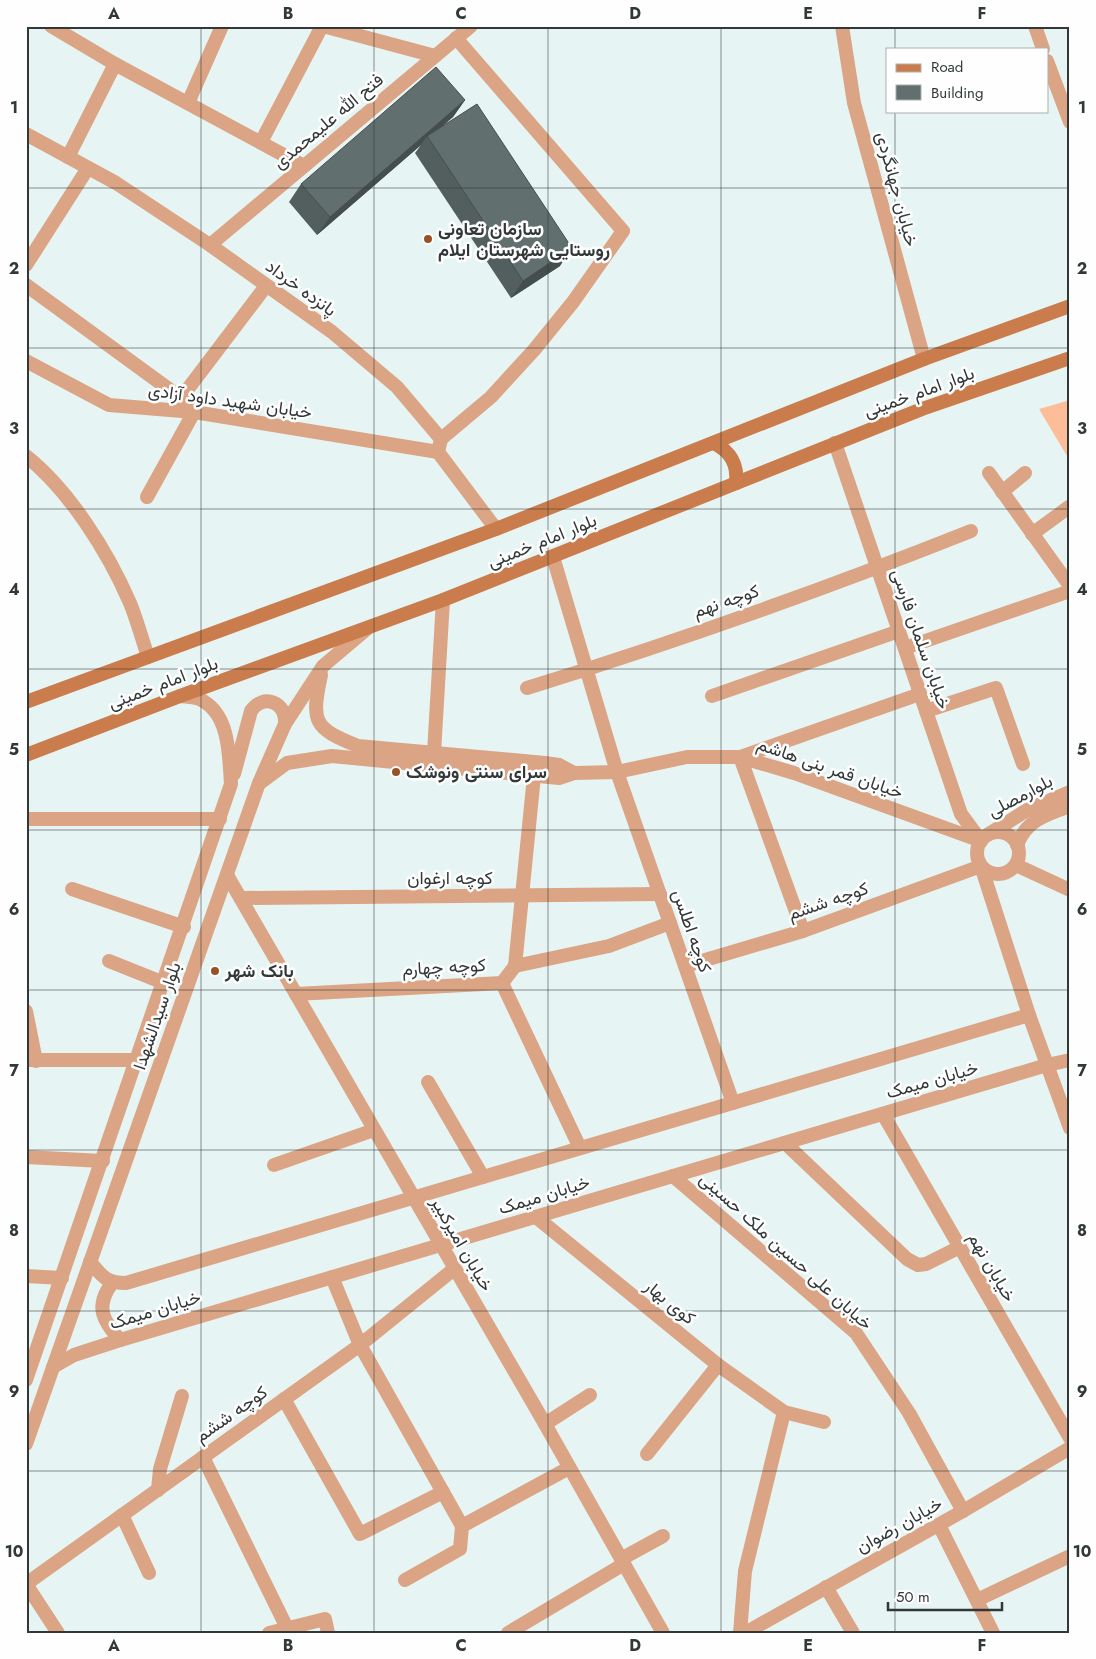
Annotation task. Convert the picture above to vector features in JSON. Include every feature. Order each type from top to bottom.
[{"type":"main road","name":"بلوار امام خمینی","points":[[26,702],[496,529],[924,359],[1070,306]]},
{"type":"main road","name":"بلوار امام خمینی","points":[[26,755],[180,696],[443,600],[922,409],[1070,358]]},
{"type":"main road","points":[[714,442],[730,454],[735,463],[736,483]]},
{"type":"street","points":[[51,26],[114,64],[304,166]]},
{"type":"street","points":[[188,104],[222,26]]},
{"type":"street","points":[[261,142],[322,26],[435,56]]},
{"type":"street","name":"فتح الله علیمحمدی","points":[[210,245],[471,26]]},
{"type":"street","name":"خیابان جهانگردی","points":[[842,26],[854,103],[924,359]]},
{"type":"street","points":[[1034,26],[1043,48]]},
{"type":"street","points":[[439,446],[491,397],[534,350],[573,302],[623,231],[456,38]]},
{"type":"street","points":[[68,157],[114,64]]},
{"type":"street","points":[[1048,64],[1070,122]]},
{"type":"street","name":"پانزده خرداد","points":[[26,134],[116,183],[210,245],[332,332],[397,387],[496,529]]},
{"type":"street","points":[[26,265],[88,168]]},
{"type":"street","points":[[26,285],[180,398],[194,412],[147,497]]},
{"type":"street","points":[[180,398],[266,286]]},
{"type":"street","name":"خیابان شهید داود آزادی","points":[[26,361],[109,405],[194,412],[439,446]]},
{"type":"street","name":"خیابان سلمان فارسی","points":[[835,443],[961,814],[985,838]]},
{"type":"street","points":[[26,456],[70,502],[107,556],[130,603],[148,657]]},
{"type":"street","points":[[1002,492],[1025,473]]},
{"type":"street","points":[[989,474],[1070,586]]},
{"type":"street","points":[[1032,534],[1068,507]]},
{"type":"street","name":"کوچه نهم","points":[[527,688],[587,670],[877,568],[971,531]]},
{"type":"street","name":"کوچه اطلس","points":[[553,557],[616,772],[733,1103]]},
{"type":"street","points":[[905,648],[1070,591]]},
{"type":"street","points":[[434,753],[443,600]]},
{"type":"street","name":"بلوار سیدالشهدا","points":[[26,1444],[259,783],[286,724],[323,666],[369,628]]},
{"type":"street","points":[[712,696],[899,631]]},
{"type":"street","name":"خیابان قمر بنی هاشم","points":[[323,666],[315,707],[318,722],[332,735],[358,746],[552,764],[574,773]]},
{"type":"street","points":[[926,711],[996,688],[1023,764]]},
{"type":"street","points":[[803,930],[740,757],[920,694]]},
{"type":"street","name":"بلوار سیدالشهدا","points":[[26,1380],[184,927],[231,784],[227,741],[220,717],[203,700],[180,696]]},
{"type":"street","points":[[231,784],[254,706],[265,701],[276,703],[284,712],[286,724]]},
{"type":"street","name":"خیابان قمر بنی هاشم","points":[[259,783],[287,763],[332,756],[559,778],[574,773],[616,772],[687,758],[740,757],[794,773],[985,838]]},
{"type":"street","points":[[534,776],[520,897],[515,966],[609,946],[670,923]]},
{"type":"street","name":"بلوارمصلی","points":[[985,838],[1027,810],[1070,792]]},
{"type":"street","name":"بلوارمصلی","points":[[1017,845],[1021,834],[1036,820],[1070,806]]},
{"type":"street","points":[[26,819],[220,819]]},
{"type":"street","points":[[982,866],[990,872],[1002,874],[1016,864],[1019,855],[1017,845],[1005,833],[985,838],[977,855],[1029,1014],[1070,1128]]},
{"type":"street","points":[[1016,864],[1070,890]]},
{"type":"street","name":"کوچه ششم","points":[[685,966],[803,930],[982,866]]},
{"type":"street","name":"خیابان امیرکبیر","points":[[227,874],[545,1424],[663,1633]]},
{"type":"street","points":[[72,889],[184,927]]},
{"type":"street","name":"کوچه ارغوان","points":[[241,898],[520,897],[660,894]]},
{"type":"street","points":[[109,961],[164,983]]},
{"type":"street","name":"کوچه چهارم","points":[[296,994],[502,983],[515,966]]},
{"type":"street","points":[[502,983],[580,1148]]},
{"type":"street","points":[[26,1011],[31,1061],[138,1060]]},
{"type":"street","name":"خیابان میمک","points":[[112,1283],[126,1283],[1029,1014]]},
{"type":"street","name":"خیابان میمک","points":[[53,1367],[74,1355],[120,1340],[1047,1065],[1070,1060]]},
{"type":"street","points":[[428,1082],[483,1177]]},
{"type":"street","name":"خیابان نهم","points":[[883,1114],[1070,1438]]},
{"type":"street","points":[[274,1165],[374,1130]]},
{"type":"street","points":[[785,1143],[907,1260],[918,1265],[926,1264],[960,1247]]},
{"type":"street","points":[[26,1158],[103,1161]]},
{"type":"street","name":"خیابان علی حسین ملک حسینی","points":[[673,1176],[856,1334],[909,1413],[963,1511]]},
{"type":"street","name":"کوی بهار","points":[[536,1217],[718,1365],[784,1412],[824,1422]]},
{"type":"street","points":[[90,1262],[103,1277],[112,1283],[103,1298],[103,1317],[106,1325],[120,1340]]},
{"type":"street","name":"کوچه ششم","points":[[26,1584],[360,1345],[454,1269]]},
{"type":"street","points":[[26,1276],[62,1278]]},
{"type":"street","points":[[332,1277],[360,1345],[462,1529],[460,1549],[405,1580]]},
{"type":"street","points":[[53,1305],[61,1314],[74,1309]]},
{"type":"street","points":[[647,1454],[718,1365]]},
{"type":"street","points":[[545,1424],[590,1394]]},
{"type":"street","points":[[158,1490],[160,1469],[182,1396]]},
{"type":"street","points":[[284,1399],[360,1534],[443,1492]]},
{"type":"street","points":[[740,1633],[745,1571],[784,1412]]},
{"type":"street","name":"خیابان رضوان","points":[[745,1633],[826,1586],[939,1525],[1070,1448]]},
{"type":"street","points":[[203,1457],[287,1628]]},
{"type":"street","points":[[462,1529],[569,1468]]},
{"type":"street","points":[[122,1515],[149,1573]]},
{"type":"street","points":[[939,1525],[993,1633]]},
{"type":"street","points":[[518,1630],[663,1536]]},
{"type":"street","points":[[976,1600],[1070,1556]]},
{"type":"street","points":[[26,1584],[58,1633]]},
{"type":"street","points":[[826,1586],[853,1633]]},
{"type":"street","points":[[269,1633],[325,1619],[328,1633]]},
{"type":"shaded area","points":[[1070,400],[1070,461],[1039,409]]},
{"type":"building","points":[[436,67],[465,100],[330,217],[301,184]]},
{"type":"building","points":[[477,104],[572,248],[523,281],[427,136]]},
{"type":"place","name":"سازمان تعاونی روستایی شهرستان ایلام","points":[[428,239]]},
{"type":"place","name":"سرای سنتی ونوشک","points":[[396,772]]},
{"type":"place","name":"بانک شهر","points":[[215,971]]}]
